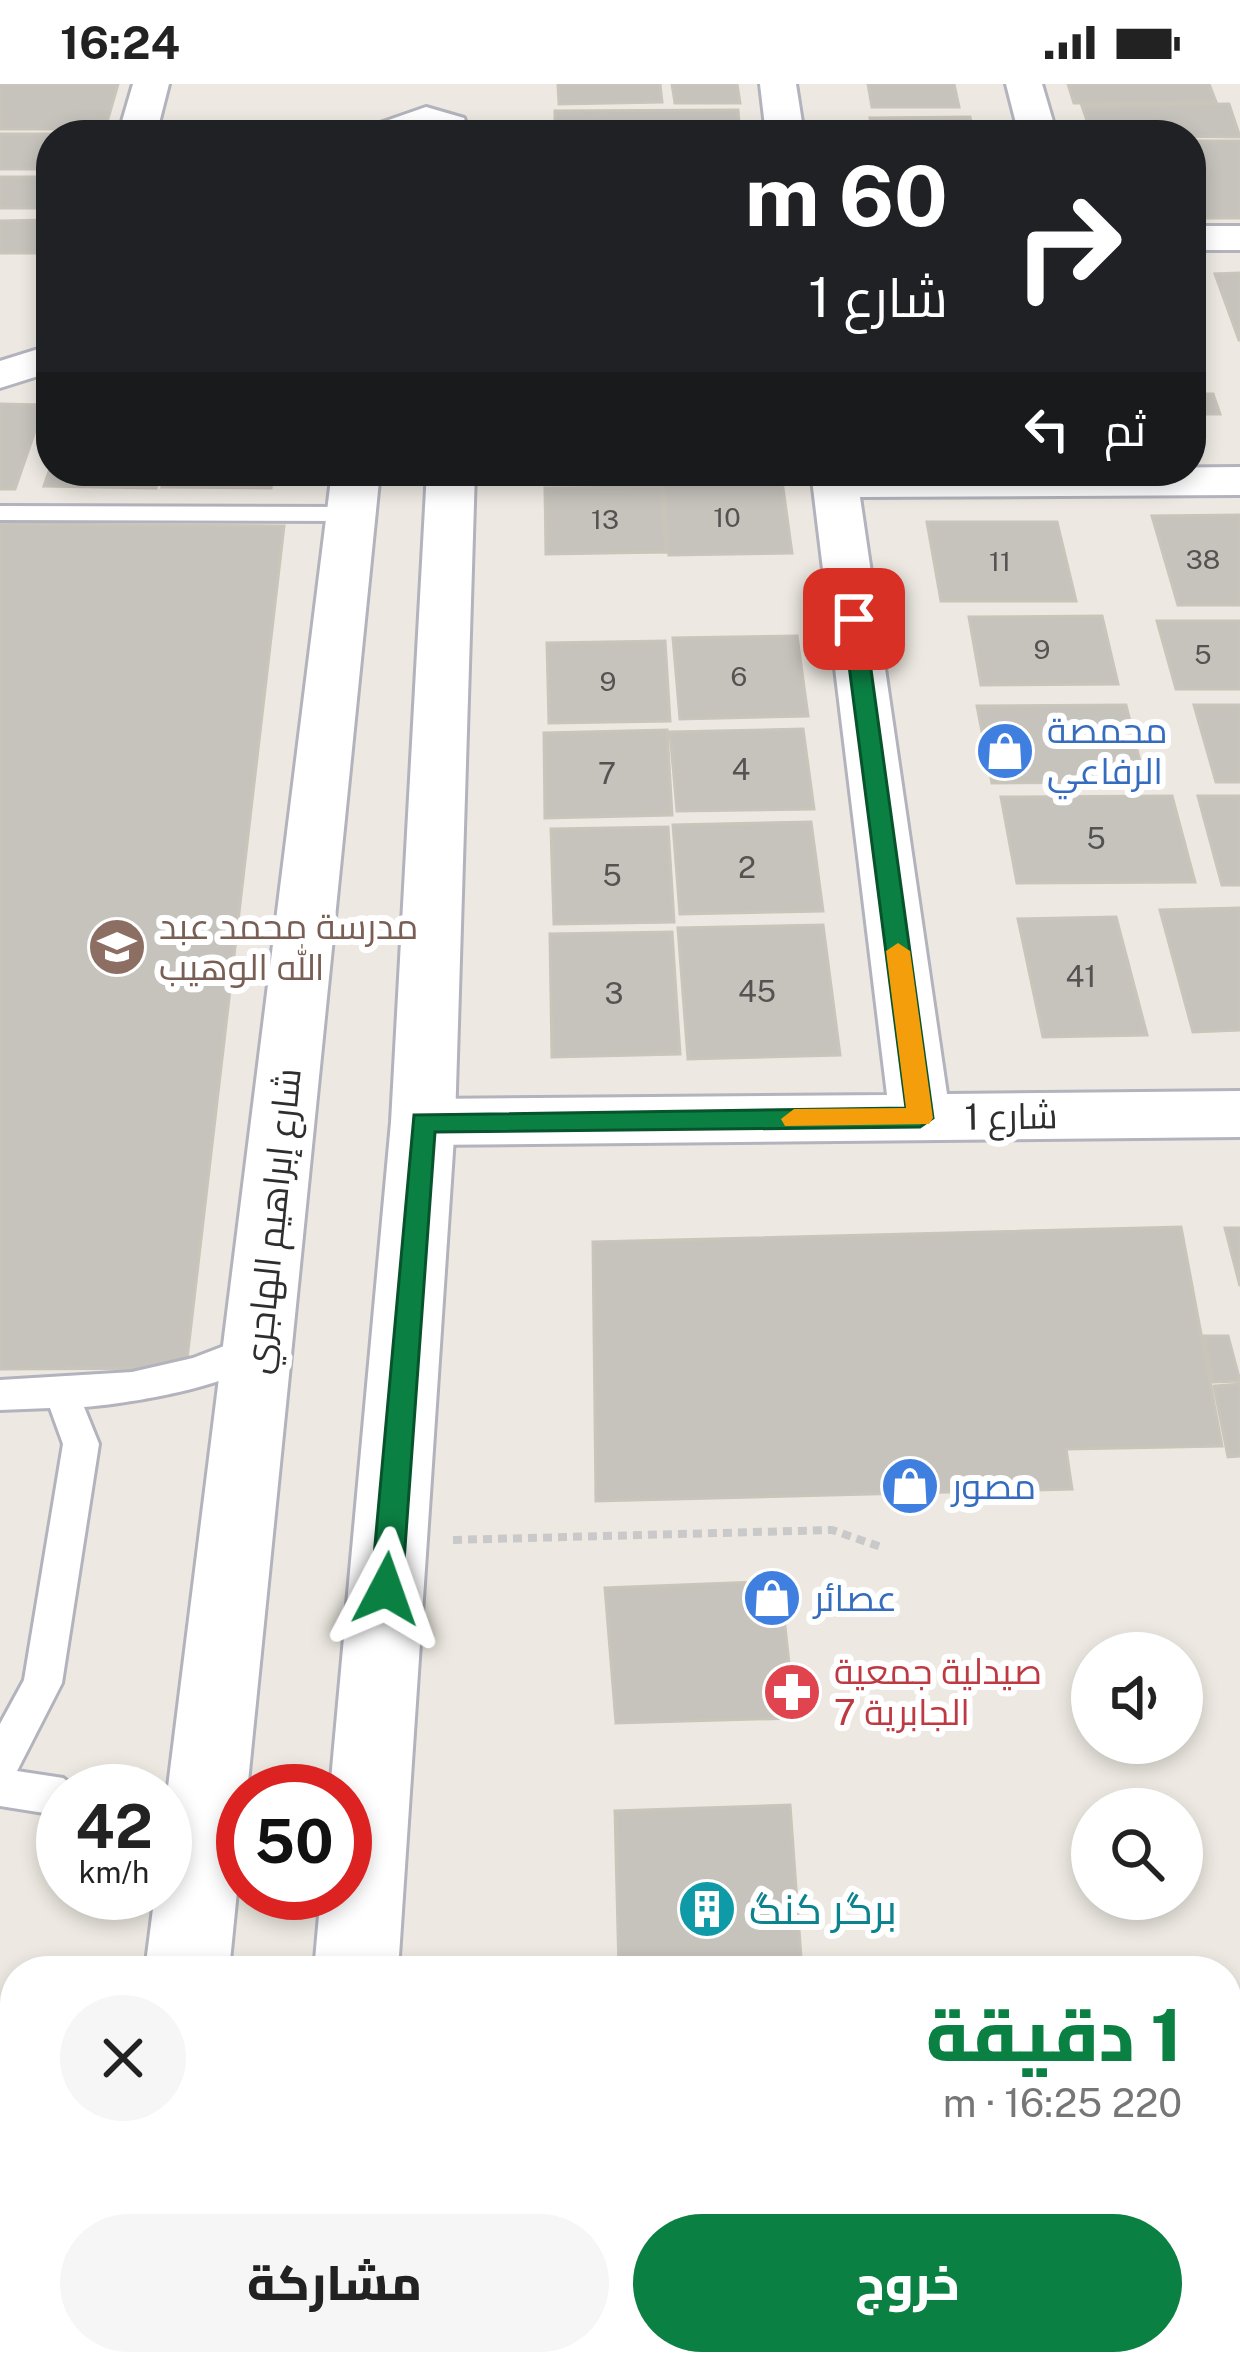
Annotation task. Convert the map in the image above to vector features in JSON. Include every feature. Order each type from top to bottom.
[{"type":"main road","points":[[396,120],[400,84]]},
{"type":"main road","points":[[357,1956],[423,1122],[451,486]]},
{"type":"main road","name":"شارع إبراهيم الهاجري","points":[[192,1791],[258,1347],[354,492]]},
{"type":"main road","name":"شارع إبراهيم الهاجري","points":[[184,1920],[186,1956]]},
{"type":"street","points":[[141,120],[151,84]]},
{"type":"street","points":[[778,84],[783,120]]},
{"type":"street","points":[[1024,84],[1034,120]]},
{"type":"street","points":[[1206,238],[1240,238]]},
{"type":"street","points":[[0,374],[36,363]]},
{"type":"street","points":[[1206,481],[1240,481]]},
{"type":"street","points":[[836,486],[920,1118]]},
{"type":"street","name":"شارع 1","points":[[423,1122],[1240,1114]]},
{"type":"lane","points":[[0,513],[354,492]]},
{"type":"lane","points":[[0,1394],[62,1394],[164,1384],[258,1347]]},
{"type":"lane","points":[[0,1763],[44,1683],[63,1572],[81,1444],[62,1394]]},
{"type":"lane","points":[[0,1787],[36,1793]]},
{"type":"path","points":[[390,1541],[832,1530],[880,1546]]},
{"type":"building","points":[[0,84],[118,84],[108,120],[36,120],[36,129],[0,129]]},
{"type":"building","points":[[558,84],[660,84],[662,102],[559,104]]},
{"type":"building","points":[[672,84],[737,84],[740,103],[675,103]]},
{"type":"building","points":[[868,84],[954,84],[959,107],[872,107]]},
{"type":"building","points":[[1068,84],[1209,84],[1216,102],[1074,103]]},
{"type":"building","points":[[1229,104],[1240,137],[1206,137],[1206,120],[1087,120],[1082,106]]},
{"type":"building","points":[[738,110],[739,120],[555,120],[555,111]]},
{"type":"building","points":[[970,117],[971,120],[870,120]]},
{"type":"building","points":[[0,134],[36,134],[36,169],[0,169]]},
{"type":"building","points":[[1206,141],[1240,141],[1240,218],[1206,218]]},
{"type":"building","points":[[0,177],[36,177],[36,208],[0,208]]},
{"type":"building","points":[[36,220],[36,253],[0,253],[0,221]]},
{"type":"building","points":[[1240,273],[1240,340],[1239,340],[1215,274]]},
{"type":"building","points":[[1206,394],[1213,394],[1220,414],[1206,414]]},
{"type":"building","points":[[0,404],[36,405],[36,428],[15,489],[0,489]]},
{"type":"building","points":[[44,486],[156,486],[156,488]]},
{"type":"building","points":[[162,486],[271,486],[271,488]]},
{"type":"building","points":[[663,486],[783,486],[792,553],[669,555]]},
{"type":"building","points":[[661,487],[666,552],[546,554],[545,488]]},
{"type":"building","points":[[1240,515],[1240,605],[1178,605],[1152,516]]},
{"type":"building","points":[[927,522],[1057,522],[1076,601],[941,601]]},
{"type":"building","name":"مدرسة محمد عبد الله الوهيب","points":[[0,524],[284,526],[186,1368],[0,1369]]},
{"type":"building","points":[[1102,616],[1118,684],[981,685],[969,617]]},
{"type":"building","points":[[1157,621],[1240,621],[1240,689],[1176,689]]},
{"type":"building","points":[[797,636],[808,716],[680,719],[673,638]]},
{"type":"building","points":[[665,641],[670,721],[549,723],[547,643]]},
{"type":"building","points":[[1126,705],[1145,782],[992,783],[977,706]]},
{"type":"building","points":[[1194,705],[1240,705],[1240,782],[1216,782]]},
{"type":"building","points":[[803,729],[814,809],[677,811],[670,732]]},
{"type":"building","points":[[667,730],[672,815],[545,818],[544,733]]},
{"type":"building","points":[[1172,796],[1195,882],[1017,883],[1001,797]]},
{"type":"building","points":[[1198,796],[1240,796],[1240,885],[1222,885]]},
{"type":"building","points":[[811,822],[823,911],[680,914],[673,825]]},
{"type":"building","points":[[668,827],[674,922],[554,924],[551,829]]},
{"type":"building","points":[[1240,908],[1240,1030],[1193,1032],[1160,910]]},
{"type":"building","points":[[1116,917],[1147,1035],[1043,1037],[1018,919]]},
{"type":"building","points":[[823,925],[840,1055],[688,1059],[678,928]]},
{"type":"building","points":[[672,932],[680,1054],[552,1057],[550,934]]},
{"type":"building","points":[[1181,1227],[1222,1446],[1066,1449],[1072,1489],[596,1501],[593,1242]]},
{"type":"building","points":[[1225,1228],[1240,1228],[1240,1286]]},
{"type":"building","points":[[1204,1336],[1228,1336],[1240,1381],[1213,1382]]},
{"type":"building","points":[[1240,1384],[1240,1456],[1228,1457],[1214,1386]]},
{"type":"building","points":[[780,1581],[795,1718],[616,1723],[605,1588]]},
{"type":"building","name":"برگر كنگ","points":[[790,1805],[801,1956],[619,1956],[615,1811]]},
{"type":"slow traffic","points":[[794,1119],[920,1118],[898,951]]},
{"type":"place","name":"محمصة الرفاعي","points":[[1005,751]]},
{"type":"place","name":"مدرسة محمد عبد الله الوهيب","points":[[117,947]]},
{"type":"place","name":"مصور","points":[[910,1486]]},
{"type":"place","name":"عصائر","points":[[772,1598]]},
{"type":"place","name":"صيدلية جمعية الجابرية 7","points":[[792,1692]]},
{"type":"place","name":"برگر كنگ","points":[[707,1909]]},
{"type":"route","points":[[386,1589],[423,1122],[920,1118],[854,619]]}]
